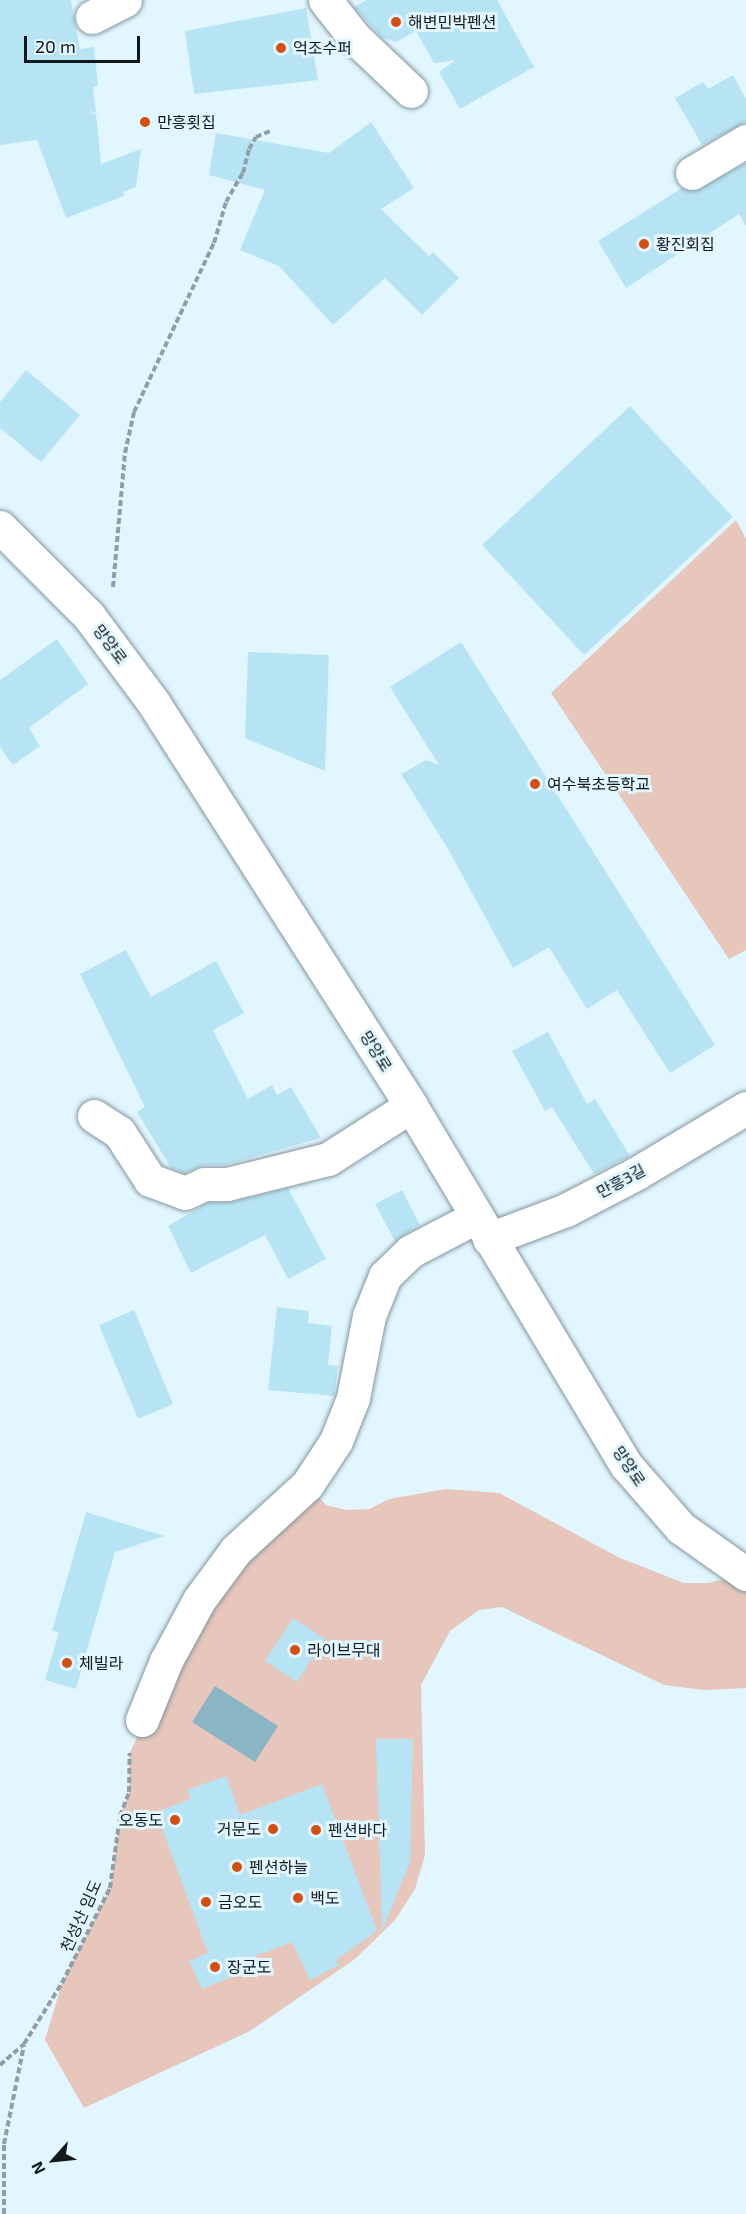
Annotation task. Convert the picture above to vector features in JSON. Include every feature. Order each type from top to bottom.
[{"type":"main road","points":[[92,17],[125,0]]},
{"type":"main road","points":[[325,0],[355,38],[411,91]]},
{"type":"main road","points":[[692,173],[746,141]]},
{"type":"main road","name":"망양로","points":[[0,527],[56,581],[106,638],[187,752],[411,1106],[639,1482],[681,1528],[746,1574]]},
{"type":"main road","points":[[94,1116],[119,1132],[150,1180],[185,1193],[204,1184],[227,1184],[328,1159],[411,1106]]},
{"type":"main road","name":"만흥3길","points":[[142,1720],[166,1661],[199,1600],[236,1550],[307,1485],[336,1441],[353,1398],[372,1305],[385,1276],[411,1251],[483,1228],[566,1210],[627,1178],[746,1108]]},
{"type":"path","points":[[106,638],[124,453],[134,412],[214,243],[226,202],[243,173],[249,149],[256,137],[270,131]]},
{"type":"path","name":"천성산 임도","points":[[0,2065],[24,2044],[62,1983],[110,1888],[120,1815],[129,1792],[129,1755],[142,1720]]},
{"type":"path","points":[[4,2214],[4,2144],[24,2044]]},
{"type":"shaded area","points":[[736,520],[746,539],[746,950],[729,959],[551,693]]},
{"type":"shaded area","points":[[446,1489],[499,1493],[620,1558],[684,1583],[708,1583],[746,1574],[746,1688],[704,1690],[664,1685],[502,1607],[479,1610],[450,1631],[421,1685],[425,1855],[415,1889],[395,1920],[355,1959],[250,2031],[84,2108],[45,2040],[62,1983],[110,1888],[120,1816],[129,1792],[129,1755],[199,1600],[317,1496],[326,1505],[346,1510],[369,1509],[389,1499]]},
{"type":"water","points":[[215,1686],[278,1726],[255,1762],[192,1722]]},
{"type":"building","points":[[0,0],[71,0],[80,49],[94,47],[98,86],[93,87],[96,112],[90,113],[96,114],[101,164],[141,149],[136,187],[123,192],[124,196],[66,218],[37,140],[0,145]]},
{"type":"building","points":[[367,0],[497,0],[534,67],[460,109],[439,72],[456,60],[434,63],[416,31],[396,42],[381,37],[354,7]]},
{"type":"building","points":[[306,8],[318,80],[194,94],[185,31]]},
{"type":"building","points":[[733,75],[746,99],[746,122],[702,145],[675,98],[703,82],[708,89]]},
{"type":"building","points":[[371,122],[414,188],[381,209],[429,256],[433,252],[459,278],[422,315],[385,278],[333,325],[279,266],[240,250],[265,190],[209,175],[216,133],[329,153]]},
{"type":"building","points":[[746,163],[746,226],[739,214],[626,288],[598,241],[682,188],[701,189]]},
{"type":"building","points":[[26,370],[80,415],[41,462],[0,428],[0,402]]},
{"type":"building","points":[[630,406],[733,517],[584,655],[482,545]]},
{"type":"building","points":[[57,639],[88,684],[29,728],[40,746],[13,765],[0,747],[0,680]]},
{"type":"building","points":[[461,642],[715,1045],[670,1073],[617,990],[587,1009],[549,947],[513,968],[448,849],[401,774],[426,760],[439,765],[390,687]]},
{"type":"building","points":[[248,652],[329,655],[325,771],[245,738]]},
{"type":"building","points":[[126,950],[151,997],[216,961],[244,1013],[213,1030],[248,1099],[272,1085],[277,1095],[291,1087],[321,1138],[225,1165],[204,1165],[184,1173],[171,1168],[137,1112],[145,1107],[80,974]]},
{"type":"building","points":[[548,1032],[587,1104],[595,1099],[630,1156],[594,1174],[552,1107],[545,1111],[512,1051]]},
{"type":"building","points":[[288,1188],[326,1259],[288,1279],[265,1235],[191,1273],[168,1226],[208,1203],[232,1202]]},
{"type":"building","points":[[402,1190],[420,1225],[395,1241],[375,1204]]},
{"type":"building","points":[[277,1307],[309,1311],[308,1323],[332,1326],[328,1365],[338,1366],[334,1396],[268,1390]]},
{"type":"building","points":[[134,1310],[173,1404],[138,1419],[99,1325]]},
{"type":"building","points":[[86,1512],[164,1536],[115,1552],[76,1689],[45,1680],[59,1632],[52,1631]]},
{"type":"building","name":"라이브무대","points":[[293,1618],[325,1639],[297,1682],[265,1661]]},
{"type":"building","points":[[376,1739],[413,1739],[410,1862],[382,1931]]},
{"type":"building","points":[[226,1776],[240,1815],[322,1784],[377,1931],[336,1960],[339,1965],[310,1980],[292,1942],[237,1963],[241,1973],[202,1989],[189,1961],[208,1953],[156,1812],[191,1799],[187,1790]]},
{"type":"place","name":"해변민박펜션","points":[[396,22]]},
{"type":"place","name":"억조수퍼","points":[[281,48]]},
{"type":"place","name":"만흥횟집","points":[[145,122]]},
{"type":"place","name":"황진회집","points":[[644,244]]},
{"type":"place","name":"여수북초등학교","points":[[535,784]]},
{"type":"place","name":"라이브무대","points":[[295,1650]]},
{"type":"place","name":"체빌라","points":[[67,1663]]},
{"type":"place","name":"오동도","points":[[175,1820]]},
{"type":"place","name":"거문도","points":[[273,1829]]},
{"type":"place","name":"펜션바다","points":[[316,1830]]},
{"type":"place","name":"펜션하늘","points":[[237,1867]]},
{"type":"place","name":"백도","points":[[298,1898]]},
{"type":"place","name":"금오도","points":[[206,1902]]},
{"type":"place","name":"장군도","points":[[215,1967]]}]
